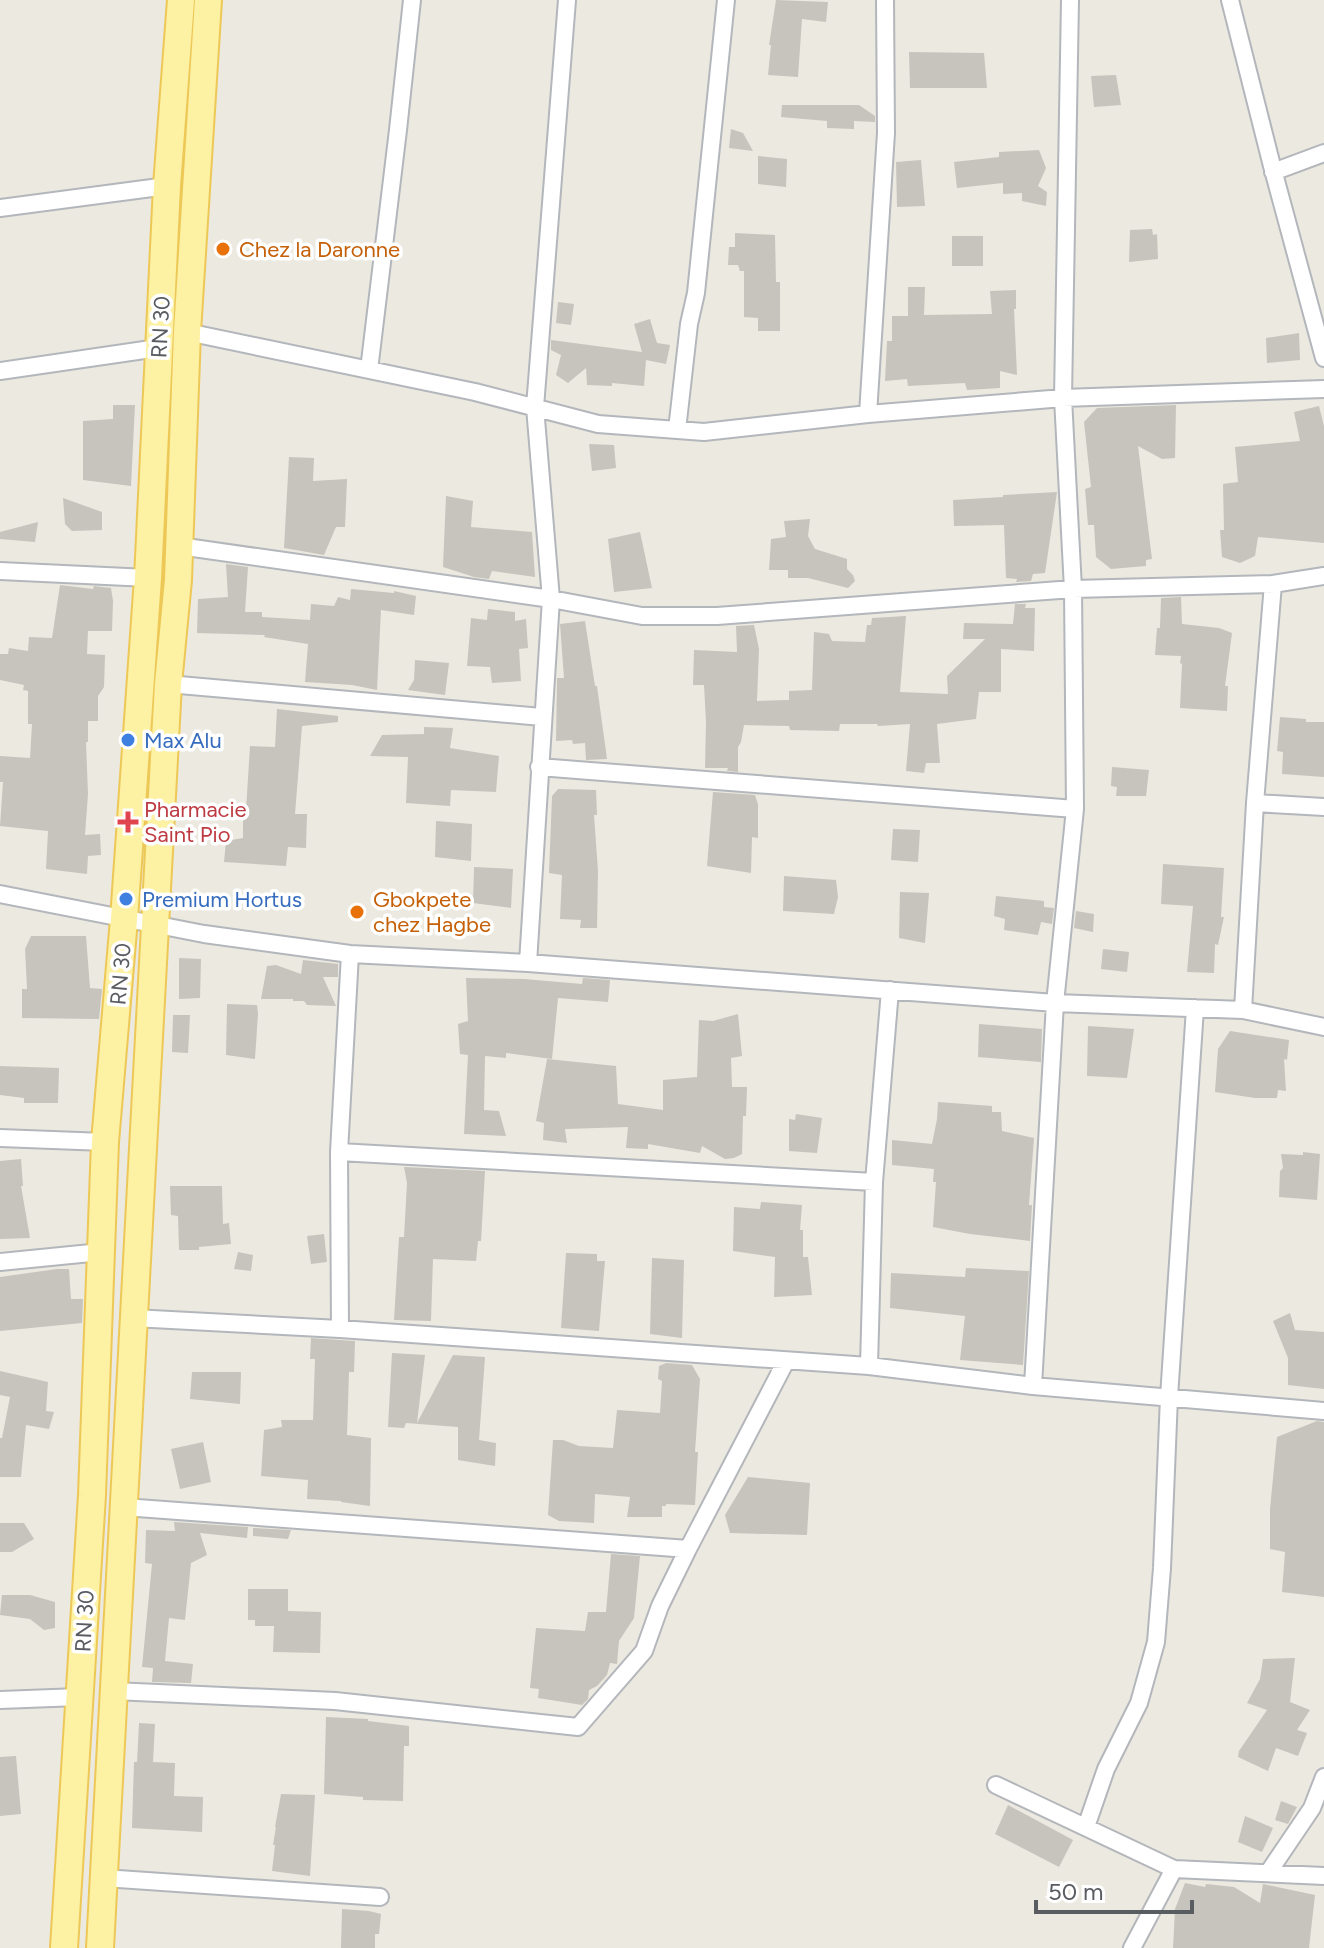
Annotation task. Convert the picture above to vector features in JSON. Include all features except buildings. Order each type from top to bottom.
[{"type":"main road","name":"RN 30","points":[[64,1948],[92,1495],[105,1142],[148,578],[167,186],[181,0]]},
{"type":"main road","name":"RN 30","points":[[100,1948],[168,684],[178,580],[187,332],[208,0]]},
{"type":"street","points":[[369,370],[412,0]]},
{"type":"street","points":[[528,963],[551,599],[535,407],[567,0]]},
{"type":"street","points":[[677,430],[689,324],[696,293],[726,0]]},
{"type":"street","points":[[868,414],[886,133],[885,0]]},
{"type":"street","points":[[1033,1386],[1055,1003],[1075,809],[1073,589],[1063,398],[1070,0]]},
{"type":"street","points":[[1230,0],[1324,358]]},
{"type":"street","points":[[1273,172],[1324,153]]},
{"type":"street","points":[[0,208],[167,186]]},
{"type":"street","points":[[187,332],[475,392],[598,424],[704,432],[868,414],[1063,398],[1324,389]]},
{"type":"street","points":[[0,371],[158,348]]},
{"type":"street","points":[[179,546],[551,599],[642,616],[717,616],[1073,589],[1273,584],[1324,576]]},
{"type":"street","points":[[0,571],[148,578]]},
{"type":"street","points":[[1243,1010],[1255,803],[1273,584]]},
{"type":"street","points":[[168,684],[542,717]]},
{"type":"street","points":[[539,767],[1075,809]]},
{"type":"street","points":[[1255,803],[1324,807]]},
{"type":"street","points":[[0,894],[204,934],[350,954],[528,963],[1055,1003],[1243,1010],[1324,1027]]},
{"type":"street","points":[[340,1329],[339,1152],[350,954]]},
{"type":"street","points":[[869,1366],[874,1182],[890,990]]},
{"type":"street","points":[[1086,1827],[1106,1769],[1139,1703],[1156,1642],[1195,1008]]},
{"type":"street","points":[[0,1138],[105,1142]]},
{"type":"street","points":[[339,1152],[874,1182]]},
{"type":"street","points":[[0,1262],[101,1252]]},
{"type":"street","points":[[133,1318],[340,1329],[869,1366],[1033,1386],[1324,1411]]},
{"type":"street","points":[[114,1691],[335,1701],[578,1727],[644,1651],[660,1606],[786,1361]]},
{"type":"street","points":[[124,1507],[688,1549]]},
{"type":"street","points":[[0,1700],[79,1697]]},
{"type":"street","points":[[1268,1873],[1312,1808],[1324,1777]]},
{"type":"street","points":[[996,1785],[1174,1869],[1324,1876]]},
{"type":"street","points":[[1132,1948],[1174,1869]]},
{"type":"street","points":[[104,1878],[380,1897]]},
{"type":"place","name":"Chez la Daronne","points":[[223,249]]},
{"type":"place","name":"Max Alu","points":[[128,740]]},
{"type":"place","name":"Pharmacie Saint Pio","points":[[128,822]]},
{"type":"place","name":"Premium Hortus","points":[[126,899]]},
{"type":"place","name":"Gbokpete chez Hagbe","points":[[357,912]]}]
